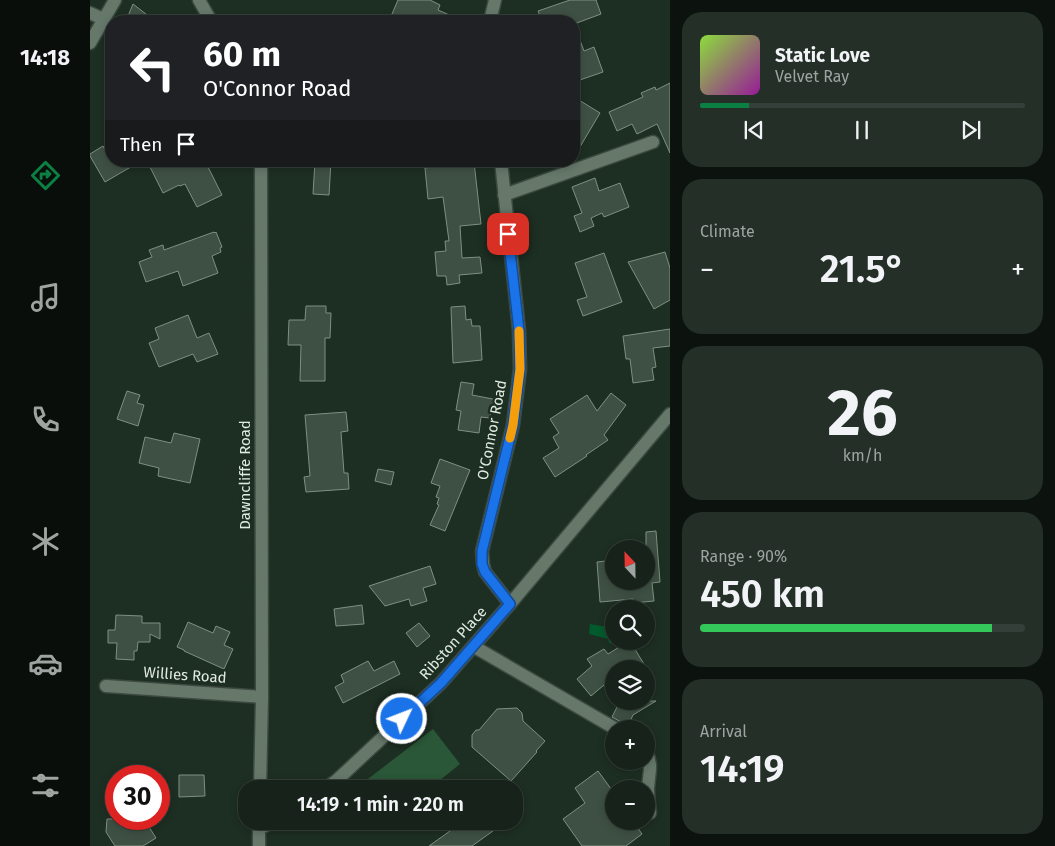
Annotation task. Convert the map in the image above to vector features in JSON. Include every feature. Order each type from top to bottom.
[{"type":"street","points":[[106,15],[115,0]]},
{"type":"street","points":[[199,0],[208,15]]},
{"type":"street","points":[[491,15],[495,0]]},
{"type":"street","points":[[90,13],[103,19]]},
{"type":"street","points":[[91,39],[105,16]]},
{"type":"street","points":[[504,195],[653,142]]},
{"type":"street","name":"Dawncliffe Road","points":[[260,780],[262,697],[262,167]]},
{"type":"street","name":"O'Connor Road","points":[[502,167],[519,330],[520,369],[513,425],[482,551],[482,564],[485,572],[510,604]]},
{"type":"street","name":"Ribston Place","points":[[337,780],[441,683],[670,414]]},
{"type":"street","points":[[473,646],[605,723]]},
{"type":"street","name":"Willies Road","points":[[106,686],[262,697]]},
{"type":"street","points":[[259,830],[259,846]]},
{"type":"shaded area","points":[[590,624],[605,626],[605,638],[589,634]]},
{"type":"shaded area","points":[[433,729],[460,764],[440,780],[367,780]]},
{"type":"building","points":[[398,0],[430,0],[440,5],[438,10],[449,15],[392,15]]},
{"type":"building","points":[[570,0],[596,0],[601,14],[580,22],[580,15],[540,15],[538,11]]},
{"type":"building","points":[[133,4],[147,15],[128,15]]},
{"type":"building","points":[[580,40],[584,51],[594,47],[603,72],[580,80]]},
{"type":"building","points":[[670,83],[670,153],[657,124],[637,134],[632,124],[617,131],[609,112],[643,97],[641,93],[655,87],[656,90]]},
{"type":"building","points":[[580,101],[600,113],[580,147]]},
{"type":"building","points":[[103,146],[105,150],[105,167],[131,167],[105,182],[90,154]]},
{"type":"building","points":[[150,167],[208,167],[222,195],[197,207],[185,184],[163,193]]},
{"type":"building","points":[[315,167],[331,167],[329,195],[313,194]]},
{"type":"building","points":[[475,167],[481,224],[460,226],[462,258],[480,257],[482,273],[459,275],[460,283],[447,285],[446,276],[437,276],[435,252],[446,251],[445,241],[449,241],[443,197],[428,199],[425,168]]},
{"type":"building","points":[[595,178],[599,191],[620,183],[629,207],[604,217],[602,213],[591,218],[594,226],[580,232],[574,216],[582,213],[572,187]]},
{"type":"building","points":[[216,232],[222,247],[220,248],[221,252],[212,256],[218,273],[183,286],[178,271],[146,282],[139,262],[152,257],[149,250],[163,245],[164,250]]},
{"type":"building","points":[[665,252],[670,268],[670,300],[654,309],[628,262]]},
{"type":"building","points":[[604,253],[622,302],[583,316],[577,300],[587,297],[575,263]]},
{"type":"building","points":[[306,306],[326,306],[326,313],[331,313],[330,338],[325,338],[325,381],[300,381],[301,345],[288,345],[289,320],[305,320]]},
{"type":"building","points":[[465,306],[466,320],[471,319],[472,326],[480,326],[482,360],[453,363],[451,307]]},
{"type":"building","points":[[188,315],[197,338],[209,333],[218,354],[197,362],[193,354],[159,367],[149,343],[159,339],[155,328]]},
{"type":"building","points":[[670,329],[670,346],[653,348],[656,367],[652,368],[654,380],[633,383],[630,359],[626,359],[623,336]]},
{"type":"building","points":[[461,382],[474,384],[472,395],[493,399],[490,418],[481,417],[479,433],[458,430],[461,411],[456,410]]},
{"type":"building","points":[[127,391],[140,395],[137,403],[144,405],[138,426],[117,419]]},
{"type":"building","points":[[611,393],[626,405],[604,435],[608,440],[555,477],[543,458],[559,448],[553,437],[559,433],[550,419],[587,395],[597,411]]},
{"type":"building","points":[[346,412],[348,431],[341,432],[344,473],[348,473],[349,489],[306,492],[304,477],[310,476],[305,415]]},
{"type":"building","points":[[174,433],[200,439],[190,483],[158,476],[159,468],[139,463],[145,437],[171,443]]},
{"type":"building","points":[[440,459],[470,470],[445,531],[430,525],[439,505],[437,504],[439,498],[436,497],[440,486],[431,483]]},
{"type":"building","points":[[378,469],[394,472],[391,485],[375,481]]},
{"type":"building","points":[[656,531],[660,582],[655,583],[655,540],[646,540],[646,532]]},
{"type":"building","points":[[605,561],[605,590],[653,590],[654,600],[605,600],[600,602],[597,562]]},
{"type":"building","points":[[430,566],[436,584],[423,588],[427,601],[411,606],[409,599],[385,606],[369,586]]},
{"type":"building","points":[[362,605],[364,624],[336,626],[334,609]]},
{"type":"building","points":[[116,615],[142,616],[142,623],[160,623],[160,639],[150,634],[150,642],[138,642],[137,651],[134,651],[134,660],[116,659],[117,643],[108,643],[108,630],[115,630]]},
{"type":"building","points":[[188,622],[213,633],[216,626],[230,632],[224,645],[233,649],[224,669],[177,647]]},
{"type":"building","points":[[419,623],[430,636],[417,647],[406,633]]},
{"type":"building","points":[[604,649],[608,654],[614,650],[635,650],[642,660],[605,660],[605,687],[604,685],[591,696],[577,679],[592,666],[587,659]]},
{"type":"building","points":[[368,661],[374,671],[394,661],[400,674],[343,703],[335,687],[344,682],[341,675]]},
{"type":"building","points":[[517,708],[522,713],[523,721],[545,741],[512,780],[472,747],[472,735],[476,730],[479,730],[497,709]]},
{"type":"building","points":[[616,710],[641,710],[633,715],[631,720],[617,720],[612,717]]},
{"type":"building","points":[[598,771],[605,781],[605,830],[639,830],[642,834],[626,846],[582,846],[563,819],[585,803],[575,788]]},
{"type":"building","points":[[179,775],[204,775],[205,796],[179,797]]},
{"type":"building","points":[[106,830],[151,830],[156,838],[143,846],[115,846]]},
{"type":"building","points":[[451,830],[493,831],[472,846],[429,846]]},
{"type":"slow traffic","points":[[510,438],[520,369],[519,331]]},
{"type":"route","points":[[402,719],[441,683],[510,604],[490,580],[482,564],[482,551],[513,425],[520,369],[519,330],[508,234]]}]
